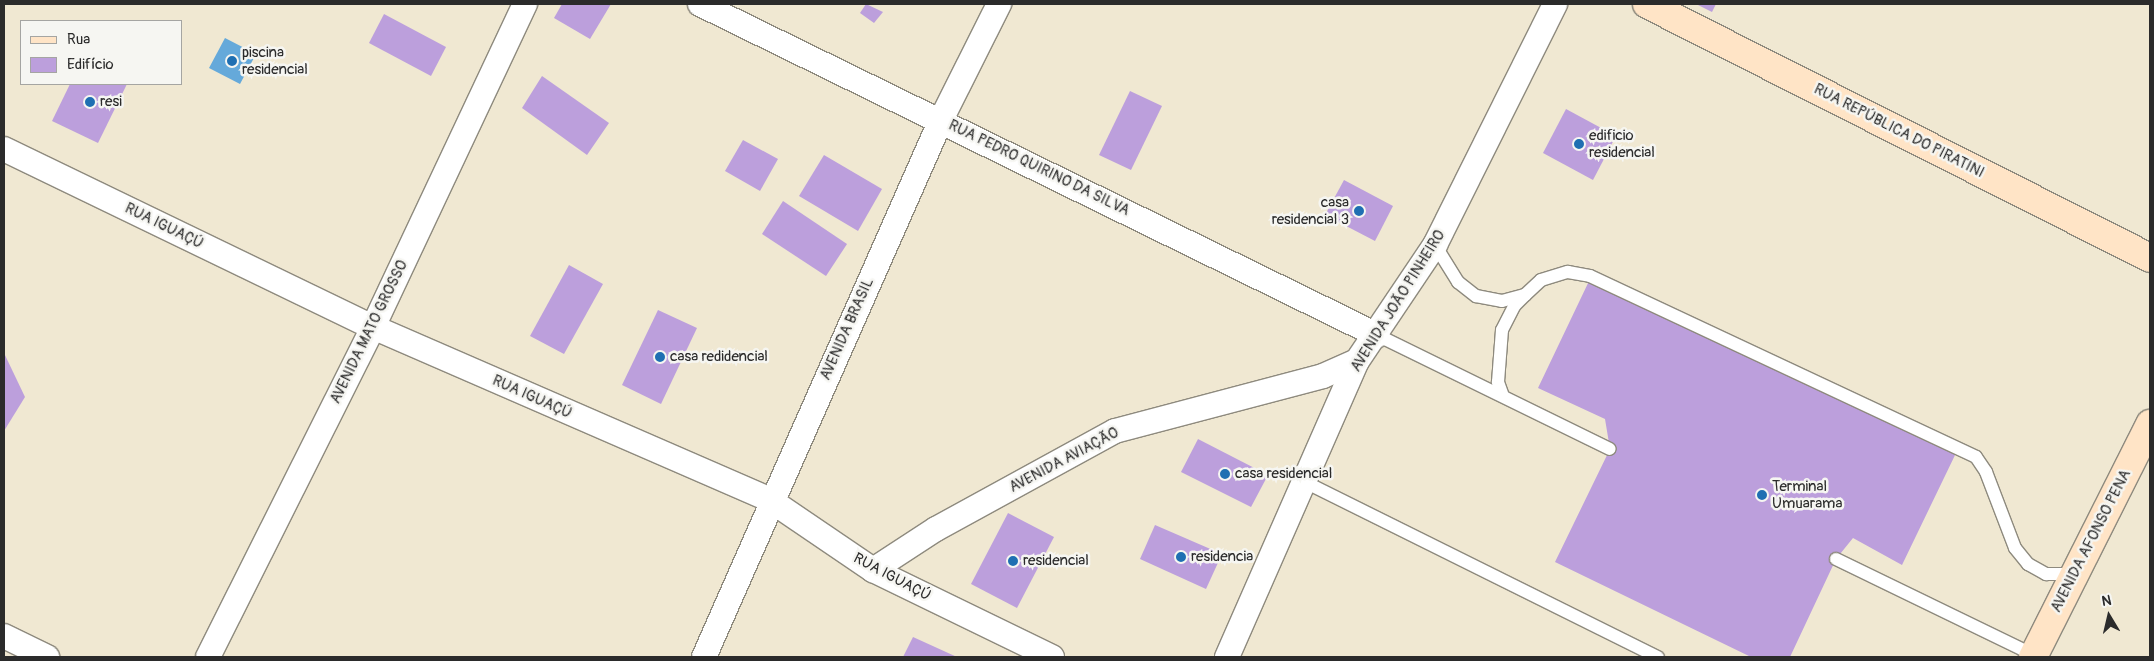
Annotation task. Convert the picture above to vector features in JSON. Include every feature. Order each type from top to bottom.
[{"type":"street","name":"AVENIDA MATO GROSSO","points":[[208,657],[373,327],[525,4]]},
{"type":"street","name":"RUA PEDRO QUIRINO DA SILVA","points":[[700,4],[1377,334]]},
{"type":"street","name":"AVENIDA BRASIL","points":[[704,657],[770,500],[941,120],[998,4]]},
{"type":"street","name":"AVENIDA JOÃO PINHEIRO","points":[[1227,657],[1357,362],[1435,245],[1555,4]]},
{"type":"street","name":"RUA REPÚBLICA DO PIRATINI","points":[[1647,4],[2150,258]]},
{"type":"street","name":"RUA IGUAÇÚ","points":[[4,149],[373,327],[770,500],[873,570],[1052,657]]},
{"type":"street","name":"AVENIDA AVIAÇÃO","points":[[873,570],[936,529],[1116,431],[1183,410],[1323,376],[1357,362]]},
{"type":"street","name":"AVENIDA AFONSO PENA","points":[[2035,657],[2074,574],[2150,424]]},
{"type":"street","points":[[4,636],[47,657]]},
{"type":"lane","points":[[1435,245],[1458,282],[1476,296],[1502,301],[1525,295]]},
{"type":"lane","points":[[1503,396],[1498,382],[1502,330],[1525,295],[1541,280],[1568,272],[1590,276],[1976,457],[1986,472],[2015,548],[2028,564],[2046,574],[2074,574]]},
{"type":"lane","points":[[1377,334],[1610,449]]},
{"type":"lane","points":[[1305,482],[1658,657]]},
{"type":"lane","points":[[1836,559],[2035,657]]},
{"type":"water","name":"piscina residencial","points":[[225,38],[256,54],[240,84],[209,68]]},
{"type":"building","points":[[562,4],[611,4],[590,39],[554,18]]},
{"type":"building","points":[[866,4],[883,12],[874,23],[860,13]]},
{"type":"building","points":[[1696,4],[1716,4],[1712,12]]},
{"type":"building","points":[[384,14],[446,47],[431,76],[369,43]]},
{"type":"building","points":[[542,76],[609,123],[587,155],[522,108]]},
{"type":"building","name":"resi","points":[[70,85],[127,85],[98,143],[52,121]]},
{"type":"building","points":[[1130,91],[1162,106],[1131,170],[1099,155]]},
{"type":"building","name":"edificio residencial","points":[[1566,109],[1616,136],[1593,180],[1543,153]]},
{"type":"building","points":[[743,140],[778,159],[760,191],[725,171]]},
{"type":"building","points":[[824,155],[882,189],[858,231],[799,196]]},
{"type":"building","name":"casa residencial 3","points":[[1344,180],[1393,206],[1375,241],[1325,215]]},
{"type":"building","points":[[783,201],[847,244],[826,276],[762,234]]},
{"type":"building","points":[[569,265],[603,284],[564,354],[530,336]]},
{"type":"building","name":"Terminal Umuarama","points":[[1590,279],[1957,451],[1902,565],[1853,538],[1836,559],[1790,657],[1751,657],[1555,562],[1610,449],[1605,419],[1538,388]]},
{"type":"building","name":"casa redidencial","points":[[658,310],[697,328],[661,404],[622,385]]},
{"type":"building","points":[[4,353],[25,397],[4,431]]},
{"type":"building","name":"casa residencial","points":[[1198,439],[1268,475],[1251,507],[1181,472]]},
{"type":"building","name":"residencial","points":[[1008,513],[1054,537],[1017,608],[971,584]]},
{"type":"building","name":"residencia","points":[[1155,525],[1222,554],[1206,589],[1140,559]]},
{"type":"building","points":[[913,637],[957,657],[903,657]]},
{"type":"place","name":"piscina residencial","points":[[232,61]]},
{"type":"place","name":"resi","points":[[90,102]]},
{"type":"place","name":"edificio residencial","points":[[1579,144]]},
{"type":"place","name":"casa residencial 3","points":[[1359,211]]},
{"type":"place","name":"casa redidencial","points":[[660,357]]},
{"type":"place","name":"casa residencial","points":[[1225,474]]},
{"type":"place","name":"Terminal Umuarama","points":[[1762,495]]},
{"type":"place","name":"residencia","points":[[1181,557]]},
{"type":"place","name":"residencial","points":[[1013,561]]}]
